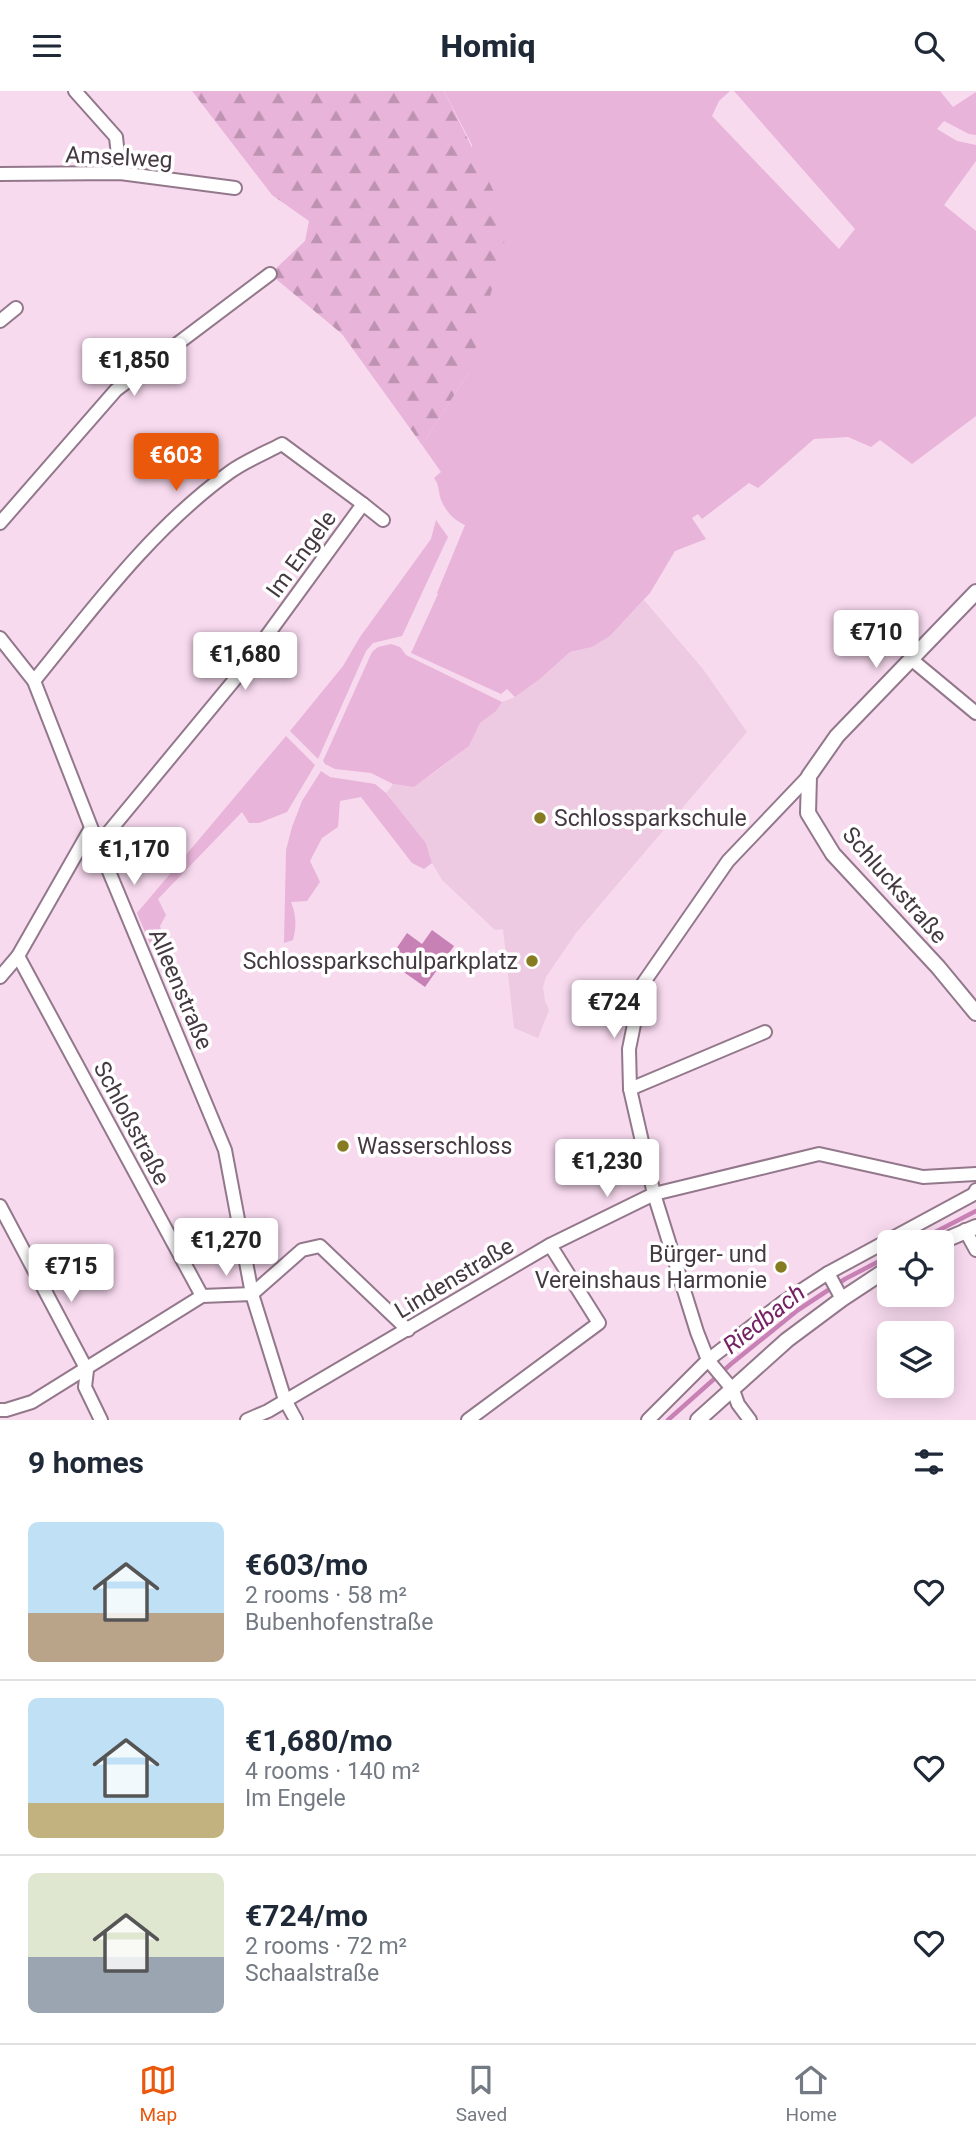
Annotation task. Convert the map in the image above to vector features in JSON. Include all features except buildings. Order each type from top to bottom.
[{"type":"street","points":[[75,91],[116,137],[120,173]]},
{"type":"street","name":"Amselweg","points":[[0,174],[120,173],[235,188]]},
{"type":"street","points":[[0,523],[116,390],[270,274]]},
{"type":"street","points":[[0,321],[16,308]]},
{"type":"street","points":[[34,681],[112,585],[188,504],[232,470],[282,445],[363,503]]},
{"type":"street","name":"Im Engele","points":[[98,845],[236,678],[363,503],[383,520]]},
{"type":"street","points":[[750,1420],[738,1404],[733,1390],[715,1369],[696,1332],[654,1194],[630,1089],[629,1049],[642,985],[728,861],[809,776],[837,736],[976,592]]},
{"type":"street","name":"Alleenstraße","points":[[0,638],[34,681],[91,828],[225,1150],[252,1294]]},
{"type":"street","points":[[911,659],[976,713]]},
{"type":"street","name":"Schluckstraße","points":[[809,776],[808,813],[833,854],[976,1013]]},
{"type":"street","points":[[0,977],[18,956],[91,828]]},
{"type":"street","name":"Schloßstraße","points":[[18,956],[202,1296]]},
{"type":"street","points":[[630,1089],[765,1033]]},
{"type":"street","name":"Lindenstraße","points":[[247,1420],[268,1411],[550,1245],[654,1194],[819,1154],[923,1177],[976,1174]]},
{"type":"street","points":[[648,1420],[715,1369],[782,1303],[974,1194],[976,1190]]},
{"type":"street","points":[[0,1206],[4,1221],[87,1370],[85,1387],[101,1420]]},
{"type":"street","points":[[954,1236],[970,1228],[976,1250]]},
{"type":"street","points":[[468,1420],[599,1323],[550,1245]]},
{"type":"street","points":[[0,1410],[32,1402],[202,1296],[252,1294],[302,1250],[320,1246],[408,1330]]},
{"type":"street","points":[[698,1420],[840,1295],[877,1275]]},
{"type":"street","points":[[829,1276],[840,1295]]},
{"type":"street","points":[[252,1294],[285,1400],[296,1420]]},
{"type":"shaded area","name":"Schlossparkschule","points":[[644,600],[703,669],[747,732],[576,933],[546,977],[543,987],[549,1010],[538,1038],[514,1028],[503,929],[495,930],[442,880],[432,863],[426,843],[386,793],[393,784],[414,787],[443,766],[469,746],[480,723],[502,702],[515,697],[540,679],[570,652],[592,647],[610,636]]},
{"type":"shaded area","points":[[432,930],[454,946],[425,987],[388,961],[407,933],[422,944]]},
{"type":"green space","points":[[192,91],[444,91],[505,214],[504,246],[469,372],[422,445],[342,334],[270,274],[305,241],[309,221],[272,195]]},
{"type":"green space","points":[[444,91],[730,91],[719,101],[712,116],[839,249],[855,229],[734,91],[940,91],[953,107],[976,92],[976,135],[944,121],[937,129],[957,141],[976,145],[976,161],[944,205],[976,231],[976,416],[912,464],[880,440],[871,447],[848,437],[814,439],[758,488],[749,483],[702,519],[698,514],[692,518],[706,539],[675,551],[650,593],[610,636],[592,647],[570,652],[515,697],[507,689],[501,694],[411,653],[465,525],[457,521],[443,504],[434,478],[441,472],[422,445],[469,372],[472,145]]},
{"type":"green space","points":[[436,520],[448,537],[402,636],[373,643],[366,651],[318,759],[290,731],[343,666],[360,637],[431,539]]},
{"type":"green space","points":[[391,644],[400,647],[406,655],[502,702],[496,711],[480,723],[469,746],[414,787],[393,784],[371,773],[335,769],[323,761],[372,652],[378,647]]},
{"type":"green space","points":[[286,736],[315,765],[287,812],[259,823],[249,823],[242,812],[158,899],[166,915],[160,926],[163,937],[153,951],[137,913]]},
{"type":"green space","points":[[321,771],[330,777],[375,784],[386,793],[426,843],[432,863],[424,869],[412,863],[361,797],[340,801],[338,827],[322,838],[310,861],[320,882],[307,901],[291,902],[295,920],[294,935],[293,940],[284,943],[286,850],[302,801]]},
{"type":"waterway","name":"Riedbach","points":[[939,1230],[976,1211]]},
{"type":"waterway","name":"Riedbach","points":[[668,1420],[798,1310],[845,1279],[877,1262]]},
{"type":"place","name":"Schlossparkschule","points":[[540,818]]},
{"type":"place","name":"Schlossparkschulparkplatz","points":[[532,961]]},
{"type":"place","name":"Wasserschloss","points":[[343,1146]]},
{"type":"place","name":"Bürger- und Vereinshaus Harmonie","points":[[781,1267]]}]
